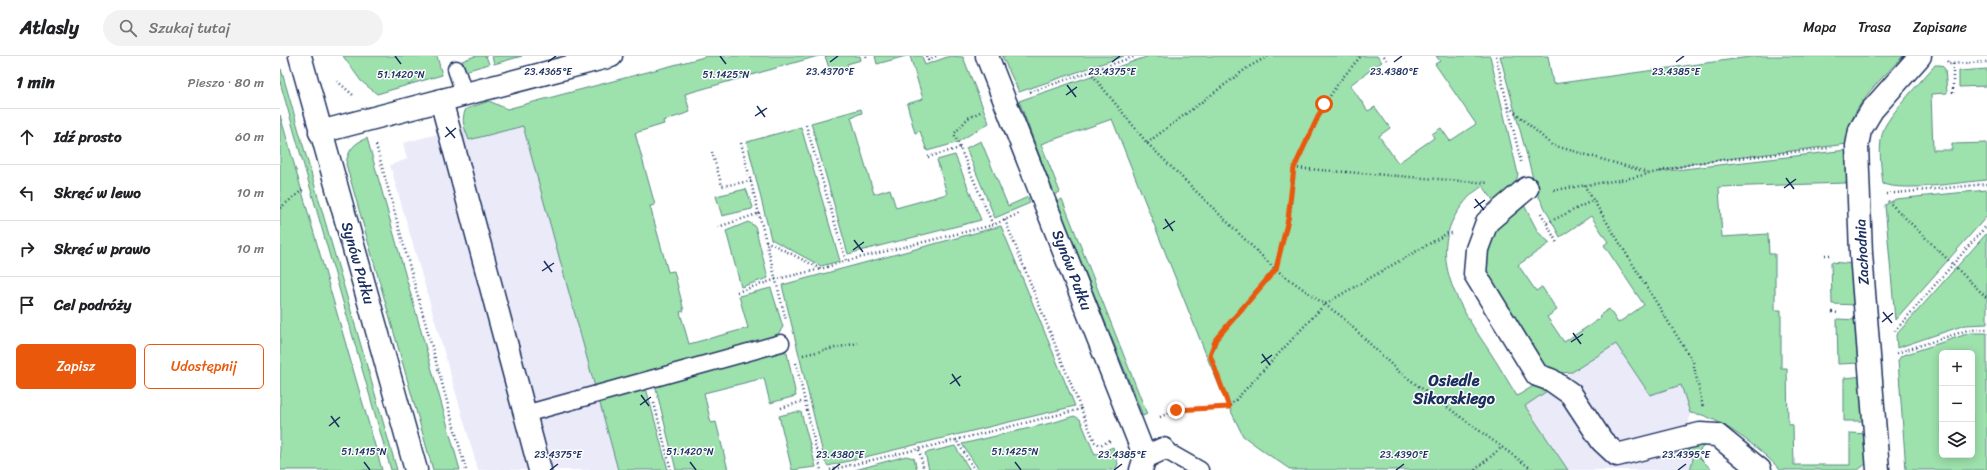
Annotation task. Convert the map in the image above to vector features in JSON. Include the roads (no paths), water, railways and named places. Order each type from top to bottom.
[{"type":"street","name":"Synów Pułku","points":[[300,56],[320,132],[416,470]]},
{"type":"street","points":[[320,132],[464,93],[611,56]]},
{"type":"street","name":"Synów Pułku","points":[[987,56],[1147,454]]},
{"type":"street","name":"Zachodnia","points":[[1878,470],[1861,254],[1857,146],[1860,130],[1872,110],[1920,56]]},
{"type":"street","points":[[441,100],[540,470]]},
{"type":"street","points":[[1527,188],[1487,222],[1477,249],[1476,274],[1537,374],[1551,380],[1571,394],[1602,441],[1616,455],[1700,434],[1717,435],[1760,470]]},
{"type":"lane","points":[[456,69],[464,93]]},
{"type":"lane","points":[[525,414],[648,381],[780,343]]},
{"type":"lane","points":[[1147,454],[1200,470]]},
{"type":"district","name":"Osiedle Sikorskiego","points":[[1454,389]]}]
